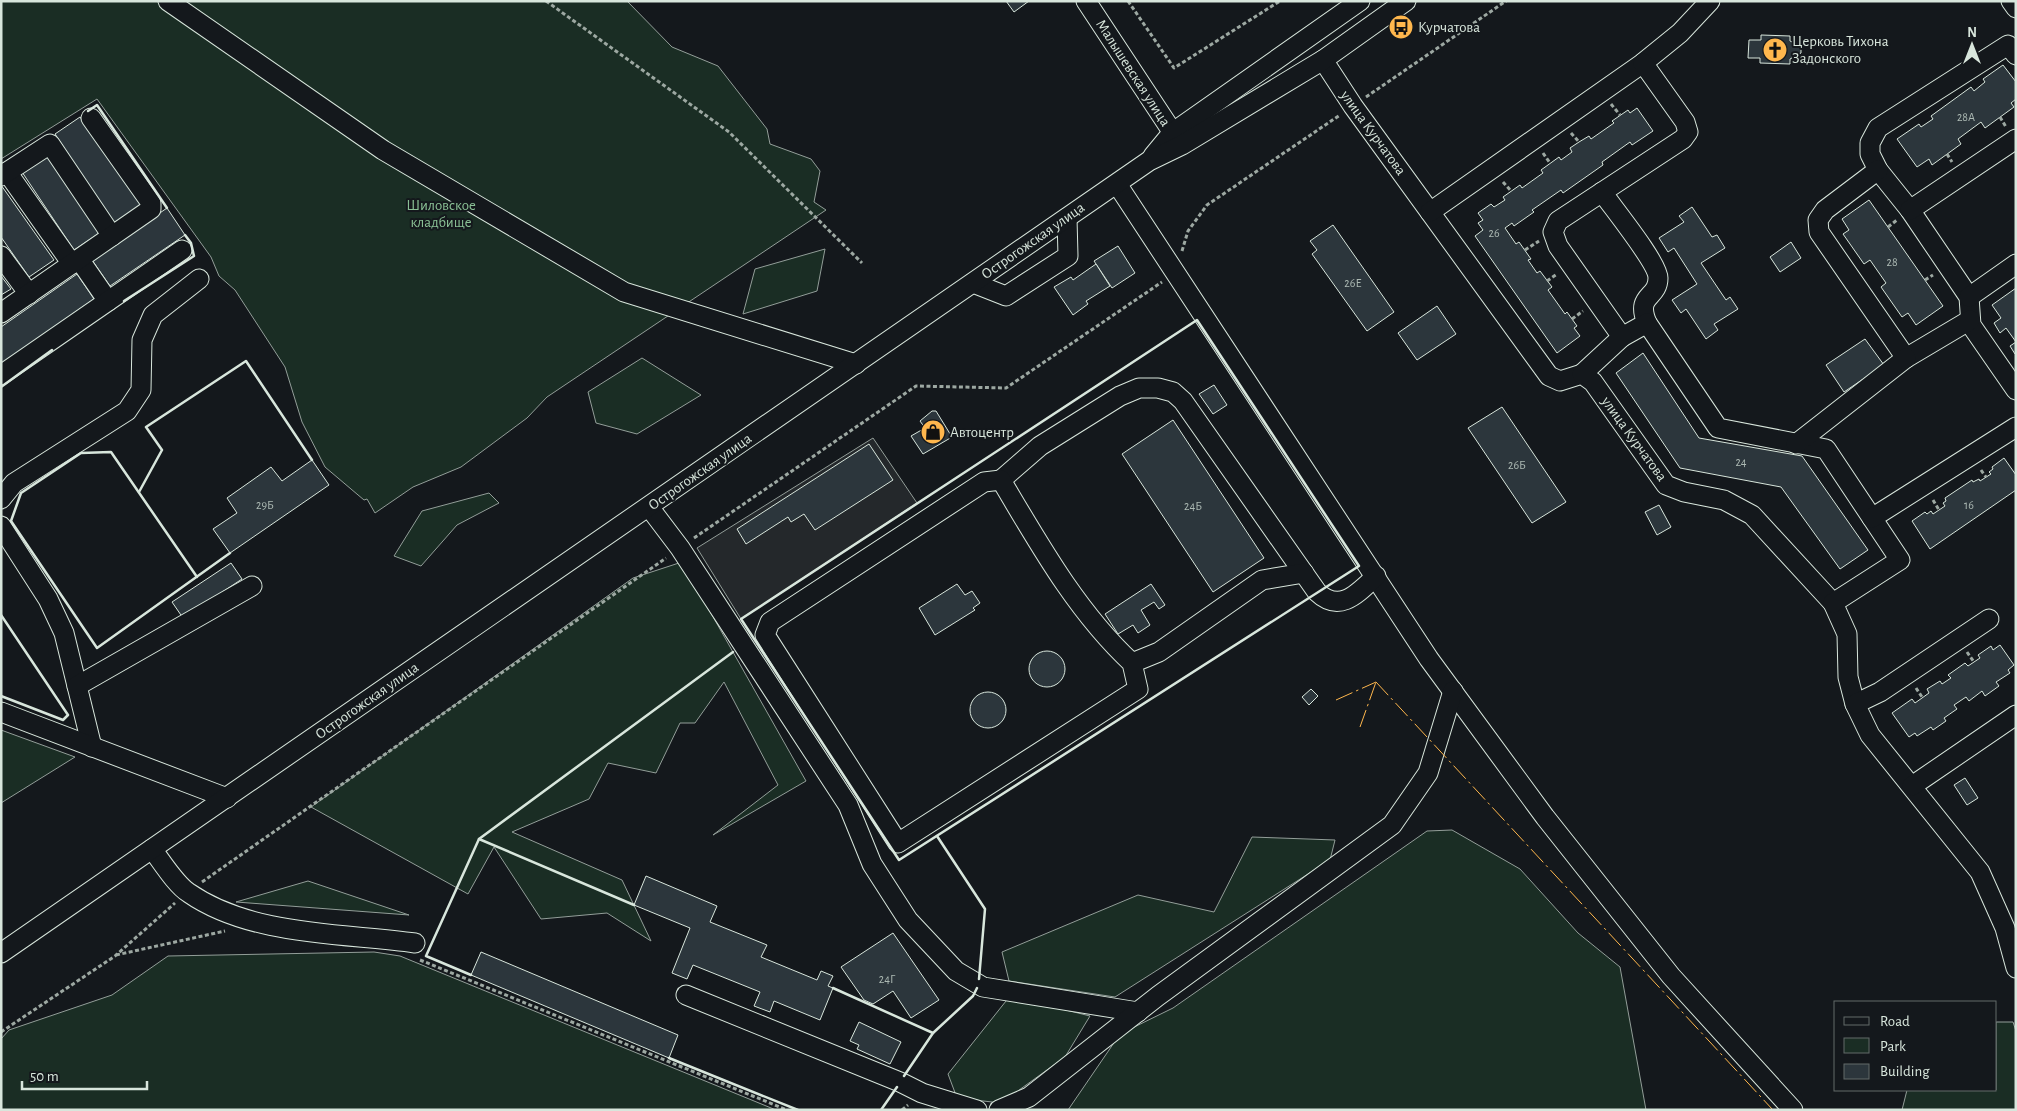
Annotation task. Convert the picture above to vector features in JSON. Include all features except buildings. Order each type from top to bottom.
[{"type":"street","points":[[168,1],[383,150],[624,292],[856,364]]},
{"type":"street","name":"Малышевская улица","points":[[1086,1],[1177,139]]},
{"type":"street","points":[[1177,139],[1360,1]]},
{"type":"street","points":[[1177,139],[1323,60],[1406,1]]},
{"type":"street","points":[[1430,212],[1643,63],[1680,33],[1710,1]]},
{"type":"street","points":[[2011,1],[2016,8]]},
{"type":"street","points":[[2016,55],[2008,45],[1878,128],[1870,142],[1870,154],[1878,170],[1910,210],[1969,297],[1971,325],[2016,390]]},
{"type":"street","name":"улица Курчатова","points":[[1323,60],[1353,106],[1549,376],[1560,381],[1582,374],[1592,382],[1666,485],[1684,492],[1724,500],[1752,515],[1832,604],[1848,634],[1848,678],[1855,704],[1870,735],[1980,872],[2004,928],[2016,968]]},
{"type":"street","points":[[1622,337],[1558,246],[1553,232],[1558,221],[1683,139],[1688,132],[1685,122],[1643,63]]},
{"type":"street","points":[[1,313],[151,209],[151,203],[91,118]]},
{"type":"street","points":[[1910,210],[2016,138]]},
{"type":"street","name":"Острогожская улица","points":[[1,953],[1117,184],[1177,139]]},
{"type":"street","points":[[108,301],[4,174],[50,144],[112,236]]},
{"type":"street","points":[[1878,170],[1825,210],[1818,220],[1819,232],[1906,358]]},
{"type":"street","points":[[1117,184],[1429,658],[1453,691],[1545,817],[1671,976],[1793,1110]]},
{"type":"street","points":[[1602,192],[1657,270],[1656,289],[1644,301],[1643,314],[1647,323],[1718,428],[1826,449],[1900,560],[1832,604]]},
{"type":"street","points":[[973,283],[1006,296],[1068,256],[1067,218]]},
{"type":"street","points":[[1,375],[182,250]]},
{"type":"street","points":[[1,256],[29,294]]},
{"type":"street","points":[[1969,297],[2016,264]]},
{"type":"street","points":[[1,499],[14,483],[126,411],[141,390],[142,340],[153,315],[199,278]]},
{"type":"street","points":[[1796,444],[1906,358],[1970,320]]},
{"type":"street","points":[[1582,374],[1622,337],[1647,323]]},
{"type":"street","points":[[1001,480],[1049,560],[1105,638],[1132,663],[1138,689],[898,843],[766,635],[770,622],[984,482],[1001,480],[1040,446],[1120,396],[1139,388],[1158,388],[1173,392],[1183,401],[1325,600],[1336,603],[1355,595],[1376,576]]},
{"type":"street","points":[[1872,518],[2016,427]]},
{"type":"street","points":[[649,507],[674,552],[848,805],[872,864],[908,920],[956,971],[983,987],[1138,1012]]},
{"type":"street","points":[[1,526],[48,599],[64,633],[92,747]]},
{"type":"street","points":[[1132,663],[1159,652],[1262,580],[1304,573]]},
{"type":"street","points":[[77,686],[252,586]]},
{"type":"street","points":[[1855,704],[1880,692],[1989,619]]},
{"type":"street","points":[[998,1110],[1028,1097],[1138,1012],[1392,825],[1428,773],[1453,691]]},
{"type":"street","points":[[1,712],[227,798]]},
{"type":"street","points":[[1912,786],[2016,716]]},
{"type":"street","points":[[152,849],[187,892],[226,914],[287,928],[417,951]]},
{"type":"street","points":[[686,995],[900,1082],[922,1093],[977,1110]]},
{"type":"path","points":[[546,1],[729,132],[862,263]]},
{"type":"path","points":[[1128,1],[1174,68],[1280,1]]},
{"type":"path","points":[[1,1032],[115,956],[187,892],[674,552],[916,386],[1006,388],[1176,272],[1188,231],[1207,205],[1506,1]]},
{"type":"path","points":[[115,956],[234,928]]},
{"type":"path","points":[[417,951],[788,1110]]},
{"type":"green space","name":"Шиловское кладбище","points":[[1,1],[627,1],[672,47],[718,66],[767,129],[770,144],[811,159],[820,171],[814,202],[826,210],[547,397],[527,418],[461,467],[413,487],[375,513],[367,499],[364,500],[325,467],[302,422],[285,367],[235,290],[219,276],[211,257],[97,99],[1,159]]},
{"type":"green space","points":[[825,249],[817,291],[743,314],[755,269]]},
{"type":"green space","points":[[642,358],[701,395],[637,434],[596,423],[588,392]]},
{"type":"green space","points":[[489,493],[499,503],[457,525],[421,566],[394,556],[422,511]]},
{"type":"green space","points":[[682,562],[806,781],[713,835],[778,785],[724,682],[695,723],[680,723],[656,773],[608,763],[589,799],[512,832],[622,880],[651,941],[607,913],[541,919],[494,847],[468,894],[311,807],[633,578]]},
{"type":"green space","points":[[1,730],[75,757],[1,803]]},
{"type":"green space","points":[[1452,830],[1520,869],[1578,933],[1620,967],[1646,1110],[1068,1110],[1120,1034],[1173,1008],[1427,831]]},
{"type":"green space","points":[[1252,837],[1335,840],[1330,860],[1115,997],[1009,981],[1002,952],[1138,895],[1214,912]]},
{"type":"green space","points":[[308,881],[409,915],[236,902]]},
{"type":"green space","points":[[374,952],[400,956],[776,1110],[1,1110],[1,1039],[9,1030],[112,995],[168,956]]},
{"type":"green space","points":[[1010,996],[1090,1016],[1065,1057],[1001,1103],[957,1098],[948,1074]]},
{"type":"green space","points":[[1997,1022],[2013,1022],[2016,1031],[2016,1110],[1902,1110],[1907,1091],[1997,1091]]},
{"type":"shaded area","points":[[873,438],[917,503],[741,619],[697,548]]},
{"type":"wall","points":[[88,111],[97,105],[167,208]]},
{"type":"wall","points":[[124,301],[194,256],[191,243],[185,235]]},
{"type":"wall","points":[[1197,320],[1359,566],[899,860],[741,619],[1197,320]]},
{"type":"wall","points":[[1,387],[52,350]]},
{"type":"wall","points":[[139,492],[162,450],[146,427],[246,361],[312,460]]},
{"type":"wall","points":[[197,577],[111,452],[81,453],[21,493],[11,521],[97,648],[230,553]]},
{"type":"wall","points":[[1,615],[68,715],[63,720],[1,696]]},
{"type":"wall","points":[[471,975],[426,956],[479,839],[733,652]]},
{"type":"wall","points":[[937,836],[985,909],[979,979]]},
{"type":"wall","points":[[479,839],[634,905]]},
{"type":"wall","points":[[833,988],[933,1033]]},
{"type":"wall","points":[[904,1076],[933,1033],[973,996],[977,988]]},
{"type":"wall","points":[[669,1058],[798,1110]]},
{"type":"wall","points":[[881,1110],[897,1087]]},
{"type":"power","points":[[1376,682],[1773,1110]]},
{"type":"power","points":[[1336,700],[1376,682]]},
{"type":"power","points":[[1360,727],[1376,682]]},
{"type":"place","name":"Курчатова","points":[[1401,27]]},
{"type":"place","name":"Церковь Тихона Задонского","points":[[1775,50]]},
{"type":"place","name":"Автоцентр","points":[[933,432]]}]
